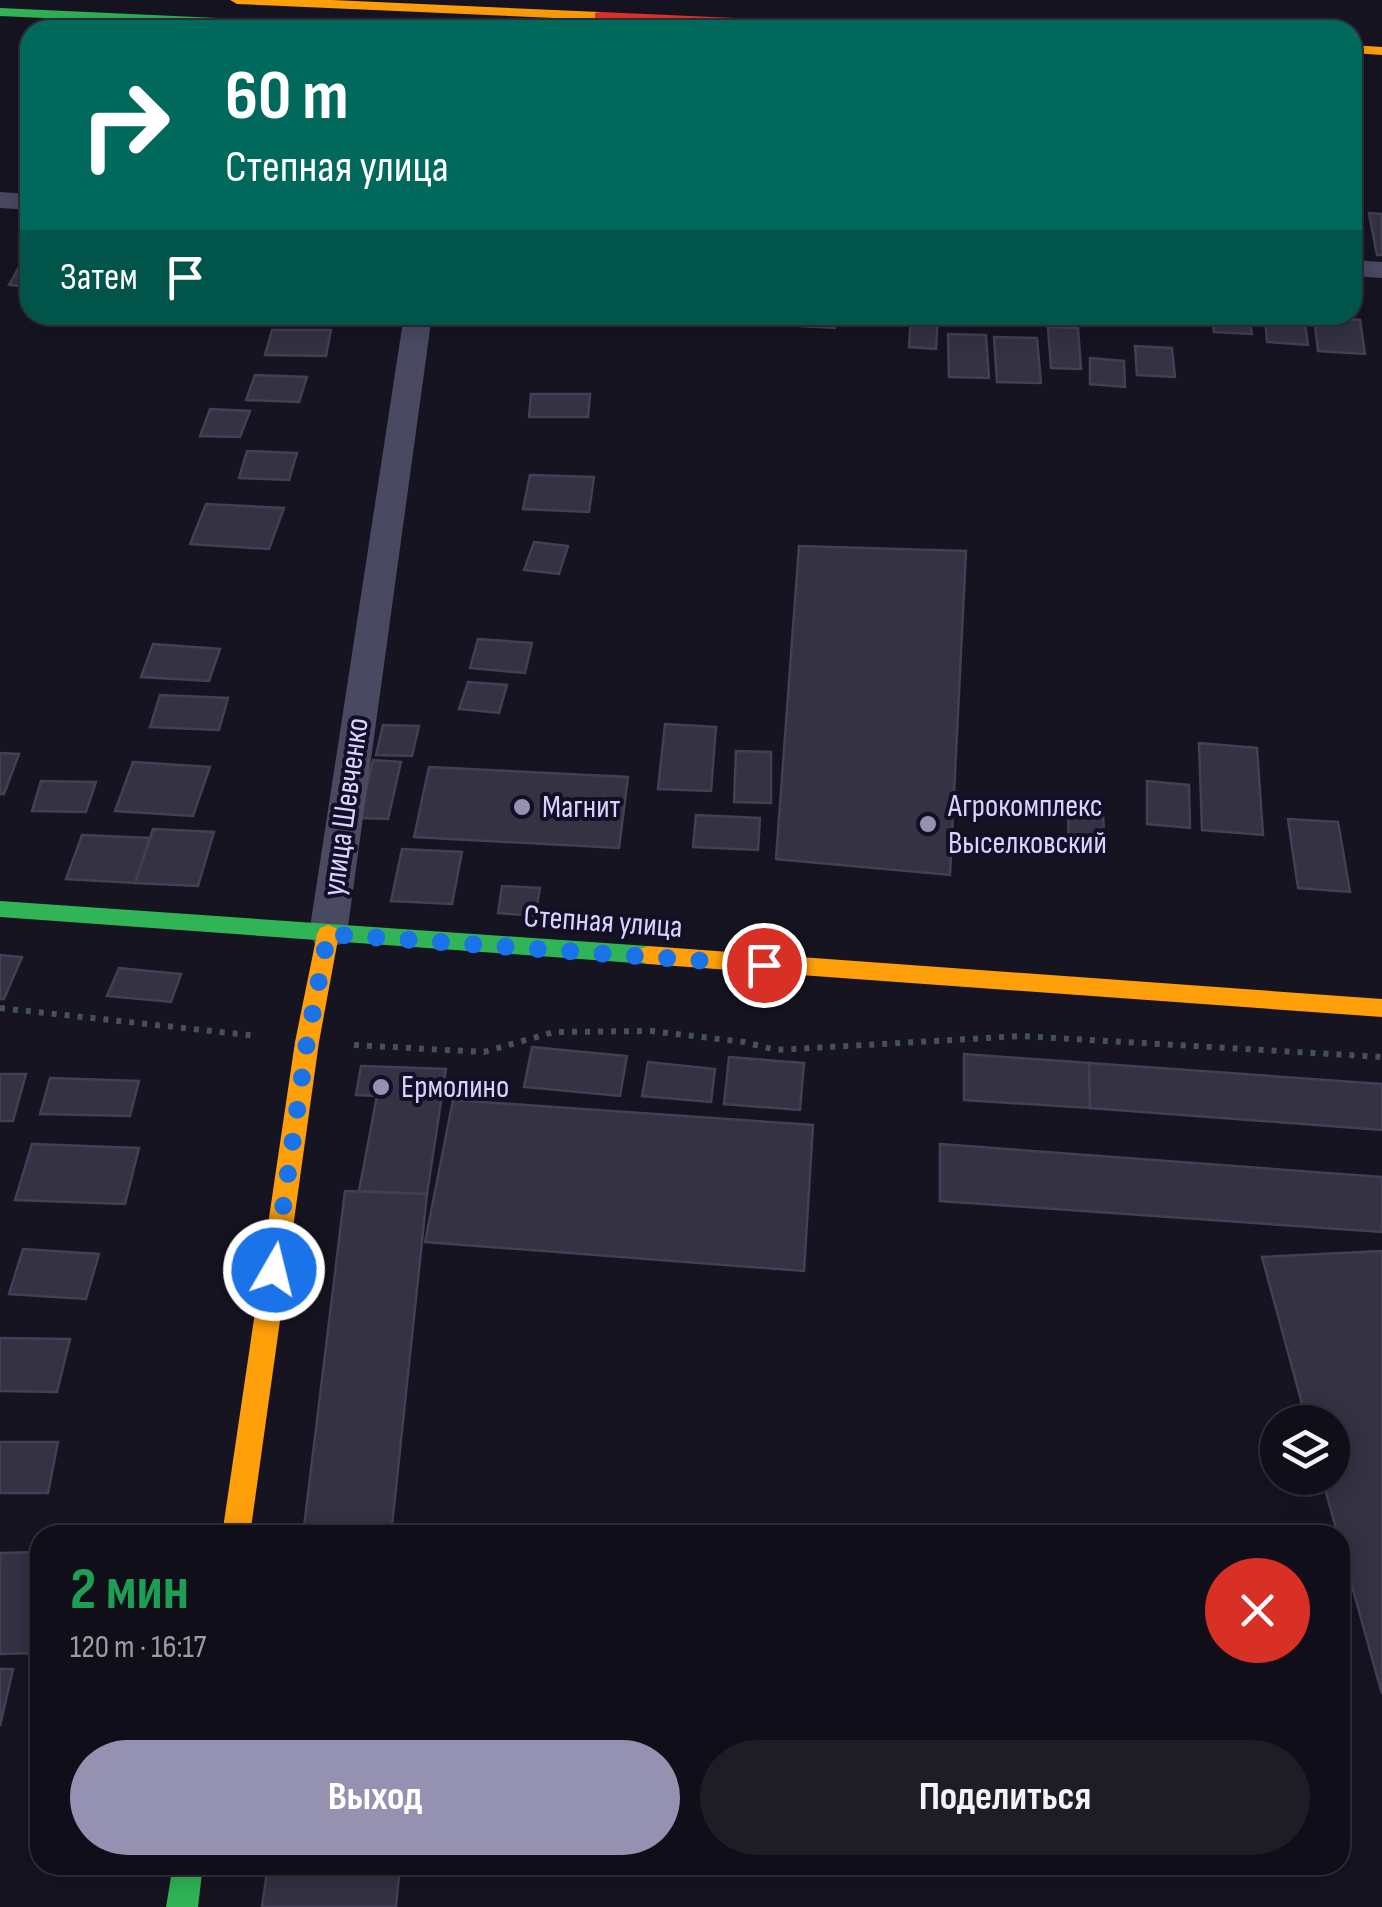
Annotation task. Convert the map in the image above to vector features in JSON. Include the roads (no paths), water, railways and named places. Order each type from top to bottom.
[{"type":"main road","points":[[237,0],[692,20]]},
{"type":"main road","points":[[0,12],[176,20]]},
{"type":"main road","name":"Степная улица","points":[[0,908],[1382,1008]]},
{"type":"main road","name":"улица Шевченко","points":[[237,1525],[307,1042],[328,934]]},
{"type":"main road","points":[[182,1907],[187,1875]]},
{"type":"street","name":"улица Шевченко","points":[[328,934],[417,325]]},
{"type":"place","name":"Магнит","points":[[522,807]]},
{"type":"place","name":"Агрокомплекс Выселковский","points":[[928,824]]},
{"type":"place","name":"Ермолино","points":[[381,1087]]}]
